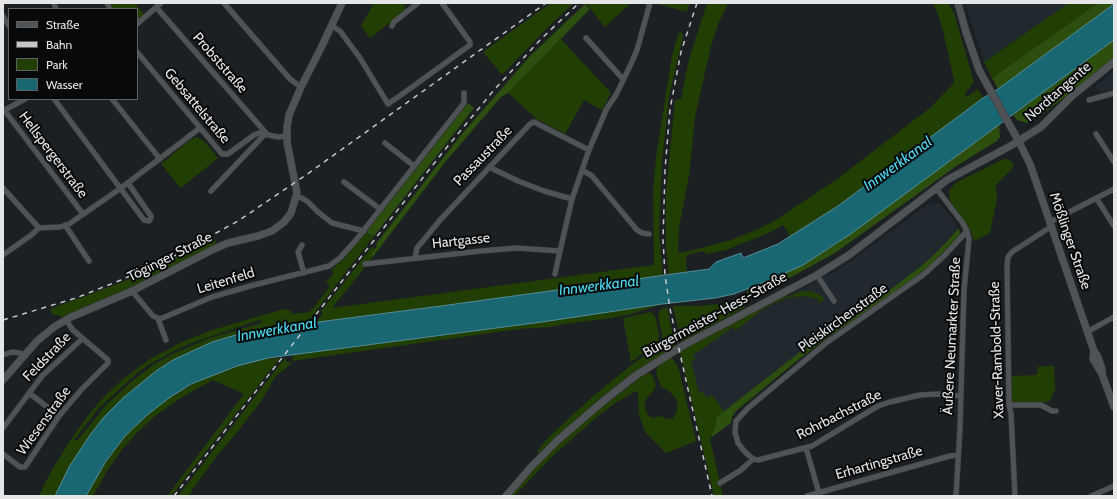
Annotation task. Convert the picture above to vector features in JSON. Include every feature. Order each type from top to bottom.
[{"type":"main road","name":"Töginger Straße","points":[[3,380],[24,355],[48,331],[66,320],[132,291],[214,249],[228,243],[258,236],[272,230],[286,219],[291,213],[296,197],[296,186],[286,136],[289,115],[342,3]]},
{"type":"main road","name":"Mößlinger Straße","points":[[958,3],[973,53],[988,89],[1018,140],[1030,164],[1094,351],[1093,359],[1102,374],[1114,407]]},
{"type":"main road","name":"Nordtangente","points":[[1018,140],[1041,127],[1072,96],[1114,62]]},
{"type":"main road","name":"Bürgermeister-Hess-Straße","points":[[506,496],[531,467],[558,440],[635,376],[684,345],[816,275],[867,242],[936,188],[959,173],[1018,140]]},
{"type":"street","points":[[138,23],[161,3]]},
{"type":"street","points":[[224,3],[290,79],[301,87]]},
{"type":"street","points":[[392,26],[394,22],[418,3]]},
{"type":"street","points":[[332,26],[340,31],[360,58],[388,104],[470,45],[470,42],[442,3]]},
{"type":"street","points":[[555,274],[572,199],[589,150],[607,108],[616,95],[636,50],[650,3]]},
{"type":"street","name":"Probststraße","points":[[156,7],[266,133]]},
{"type":"street","points":[[586,38],[623,79]]},
{"type":"street","name":"Gebsattelstraße","points":[[138,53],[219,153],[225,155],[254,135],[266,133]]},
{"type":"street","name":"Leitenfeld","points":[[158,319],[212,297],[304,273],[335,263],[364,231],[464,103],[464,93]]},
{"type":"street","points":[[1089,100],[1114,93]]},
{"type":"street","points":[[4,111],[22,100]]},
{"type":"street","points":[[55,100],[144,220],[146,222],[150,220],[151,216],[128,183]]},
{"type":"street","points":[[113,100],[160,158]]},
{"type":"street","name":"Hellspergerstraße","points":[[4,111],[83,214]]},
{"type":"street","name":"Passaustraße","points":[[415,258],[417,248],[459,198],[530,124],[534,122],[589,150]]},
{"type":"street","points":[[3,255],[39,228],[51,228],[65,225],[83,214],[128,183],[200,128]]},
{"type":"street","points":[[211,191],[252,146],[266,133],[278,137],[286,136]]},
{"type":"street","points":[[1096,134],[1114,162]]},
{"type":"street","points":[[385,143],[414,166]]},
{"type":"street","points":[[490,166],[493,169],[518,181],[544,191],[572,199]]},
{"type":"street","points":[[582,170],[592,176],[637,230],[642,233],[649,234]]},
{"type":"street","points":[[344,182],[380,209]]},
{"type":"street","points":[[3,188],[39,228]]},
{"type":"street","points":[[936,188],[967,230]]},
{"type":"street","name":"Xaver-Rambold-Straße","points":[[1015,496],[1011,413],[1009,405],[1007,260],[1012,252],[1051,224],[1114,189]]},
{"type":"street","points":[[296,197],[302,198],[308,202],[332,223],[364,231]]},
{"type":"street","points":[[1097,199],[1114,226]]},
{"type":"street","points":[[65,225],[89,261]]},
{"type":"street","name":"Äußere Neumarkter Straße","points":[[956,496],[964,290],[970,242],[967,230]]},
{"type":"street","name":"Pleiskirchenstraße","points":[[753,459],[738,443],[735,426],[739,417],[826,344],[911,284],[935,265],[954,246],[967,230]]},
{"type":"street","points":[[302,244],[298,252],[304,273]]},
{"type":"street","name":"Hartgasse","points":[[365,264],[516,248],[560,251]]},
{"type":"street","points":[[816,275],[834,301]]},
{"type":"street","points":[[132,291],[158,319],[166,340]]},
{"type":"street","points":[[1087,332],[1114,318]]},
{"type":"street","name":"Wiesenstraße","points":[[3,454],[20,467],[25,467],[59,416],[85,386],[108,363],[108,360],[82,339],[66,320]]},
{"type":"street","name":"Feldstraße","points":[[3,428],[46,372],[82,339]]},
{"type":"street","points":[[3,355],[17,352],[24,355]]},
{"type":"street","name":"Feldstraße","points":[[29,393],[59,416]]},
{"type":"street","name":"Rohrbachstraße","points":[[753,459],[763,459],[806,448],[818,443],[878,406],[890,402],[920,395],[961,396]]},
{"type":"street","points":[[1009,405],[1041,405],[1052,411],[1056,411]]},
{"type":"street","points":[[806,448],[819,493]]},
{"type":"street","name":"Erhartingstraße","points":[[807,496],[958,455]]},
{"type":"street","points":[[720,483],[741,470],[753,459]]},
{"type":"street","points":[[1091,496],[1114,486]]},
{"type":"shaded area","points":[[965,3],[1069,3],[984,62]]},
{"type":"shaded area","points":[[1114,70],[1114,89],[1100,92],[1095,87]]},
{"type":"shaded area","points":[[930,203],[940,204],[959,228],[938,251],[920,267],[879,298],[842,319],[725,412],[712,395],[707,398],[699,394],[687,353],[733,325],[838,270]]},
{"type":"green space","points":[[110,3],[135,3],[144,14],[138,19],[138,8],[112,8]]},
{"type":"green space","points":[[374,3],[403,3],[407,10],[370,38],[361,26]]},
{"type":"green space","points":[[551,3],[574,3],[549,26],[502,75],[483,52]]},
{"type":"green space","points":[[586,3],[631,3],[605,27]]},
{"type":"green space","points":[[654,3],[690,3],[687,12]]},
{"type":"green space","points":[[707,3],[728,3],[719,22],[711,46],[695,117],[689,176],[679,227],[678,253],[731,240],[776,220],[837,179],[930,108],[953,84],[954,80],[943,31],[933,3],[948,3],[954,13],[974,82],[966,92],[965,98],[978,89],[983,98],[838,206],[791,237],[788,235],[789,233],[783,225],[771,232],[726,250],[707,254],[704,251],[690,254],[686,256],[687,273],[669,275],[666,246],[666,194],[675,100],[681,99],[689,59]]},
{"type":"green space","points":[[1069,3],[1098,3],[992,78],[984,62]]},
{"type":"green space","points":[[1098,3],[1114,4],[998,89],[992,78]]},
{"type":"green space","points":[[585,4],[590,9],[508,93],[501,97],[446,161],[372,258],[372,253],[377,246],[376,244],[461,135],[531,55]]},
{"type":"green space","points":[[681,32],[683,36],[669,97],[662,161],[659,232],[663,276],[315,323],[323,314],[321,312],[330,300],[372,247],[375,249],[371,256],[372,258],[332,308],[654,265],[653,193],[656,157],[672,56],[678,34]]},
{"type":"green space","points":[[561,39],[611,93],[602,110],[584,100],[565,134],[537,119],[508,93]]},
{"type":"green space","points":[[1114,40],[1114,58],[1068,95],[1034,120],[1027,123],[1017,120],[1013,115]]},
{"type":"green space","points":[[468,103],[474,108],[374,236],[368,234],[367,231]]},
{"type":"green space","points":[[999,125],[1000,137],[997,141],[958,165],[835,253],[784,281],[748,294],[747,292],[749,288],[788,272],[833,246]]},
{"type":"green space","points":[[197,137],[204,141],[218,158],[181,188],[161,164],[190,140]]},
{"type":"green space","points":[[1004,159],[1008,159],[1014,166],[996,185],[997,198],[990,233],[974,241],[971,231],[950,201],[949,191],[957,182]]},
{"type":"green space","points":[[959,228],[960,234],[933,263],[908,283],[827,338],[798,360],[736,411],[732,417],[731,423],[712,437],[718,416],[842,319],[879,298],[920,267],[938,251]]},
{"type":"green space","points":[[367,231],[368,235],[374,236],[306,324],[249,331],[231,336],[212,342],[190,352],[156,371],[69,467],[55,496],[39,496],[49,475],[89,414],[123,379],[150,359],[182,342],[212,330],[284,309],[291,311],[292,314],[309,312],[330,286],[326,282],[333,274],[332,269],[343,260]],"holes":[[[262,319],[261,323],[207,339],[170,355],[153,365],[132,381],[105,406],[78,440],[74,440],[99,408],[148,365],[189,344]]]},
{"type":"green space","points":[[214,237],[216,241],[214,245],[145,281],[62,317],[59,315],[53,315],[50,309],[120,283],[176,257]]},
{"type":"green space","points":[[804,291],[810,291],[818,294],[824,298],[823,301],[818,303],[819,299],[804,296],[788,298],[777,302],[762,310],[736,330],[733,327],[693,355],[695,359],[691,361],[699,393],[703,392],[707,398],[712,395],[725,412],[718,416],[716,426],[710,439],[723,496],[714,496],[680,351],[778,299]]},
{"type":"green space","points":[[742,301],[746,303],[744,308],[681,342],[673,306],[700,306]]},
{"type":"green space","points":[[662,304],[631,314],[612,318],[551,327],[519,329],[292,361],[293,355],[542,322]]},
{"type":"green space","points":[[667,307],[675,346],[600,398],[539,453],[537,452],[546,440],[592,397],[634,363],[660,345],[662,342],[662,337],[658,313]]},
{"type":"green space","points":[[650,312],[656,319],[659,336],[658,342],[631,362],[623,318]]},
{"type":"green space","points":[[671,356],[678,366],[696,441],[666,453],[645,432],[639,415],[638,392],[636,391],[599,415],[556,453],[514,496],[509,496],[536,466],[589,417],[645,374],[650,373],[652,375],[656,385],[645,402],[645,409],[648,415],[653,418],[661,416],[667,419],[672,419],[677,412],[677,400],[670,392],[661,386],[656,373],[662,362]]},
{"type":"green space","points":[[268,358],[280,358],[171,496],[167,496],[244,394],[213,380],[173,403],[154,417],[134,436],[107,471],[93,496],[86,496],[98,473],[125,436],[136,424],[156,407],[180,391],[204,378],[237,366]]},
{"type":"green space","points":[[285,358],[287,362],[292,363],[275,377],[262,400],[216,457],[188,496],[178,496]]},
{"type":"green space","points":[[1054,366],[1055,390],[1048,402],[1012,402],[1011,376],[1035,375],[1038,373],[1037,367]]},
{"type":"water","name":"Innwerkkanal","points":[[1114,4],[1114,40],[852,233],[803,265],[734,294],[715,298],[268,358],[237,366],[191,384],[169,398],[147,415],[125,436],[106,461],[86,496],[55,496],[69,467],[90,435],[104,417],[123,398],[156,371],[173,360],[212,342],[249,331],[709,269],[716,262],[741,253],[743,258],[778,244],[838,206],[983,98],[998,89]]},
{"type":"railway","points":[[3,320],[76,298],[121,280],[176,255],[238,221],[306,175],[546,3]]},
{"type":"railway","points":[[174,496],[443,152],[494,90],[541,39],[579,3]]},
{"type":"railway","points":[[697,3],[681,52],[670,109],[665,170],[663,240],[665,275],[670,309],[712,496]]}]
